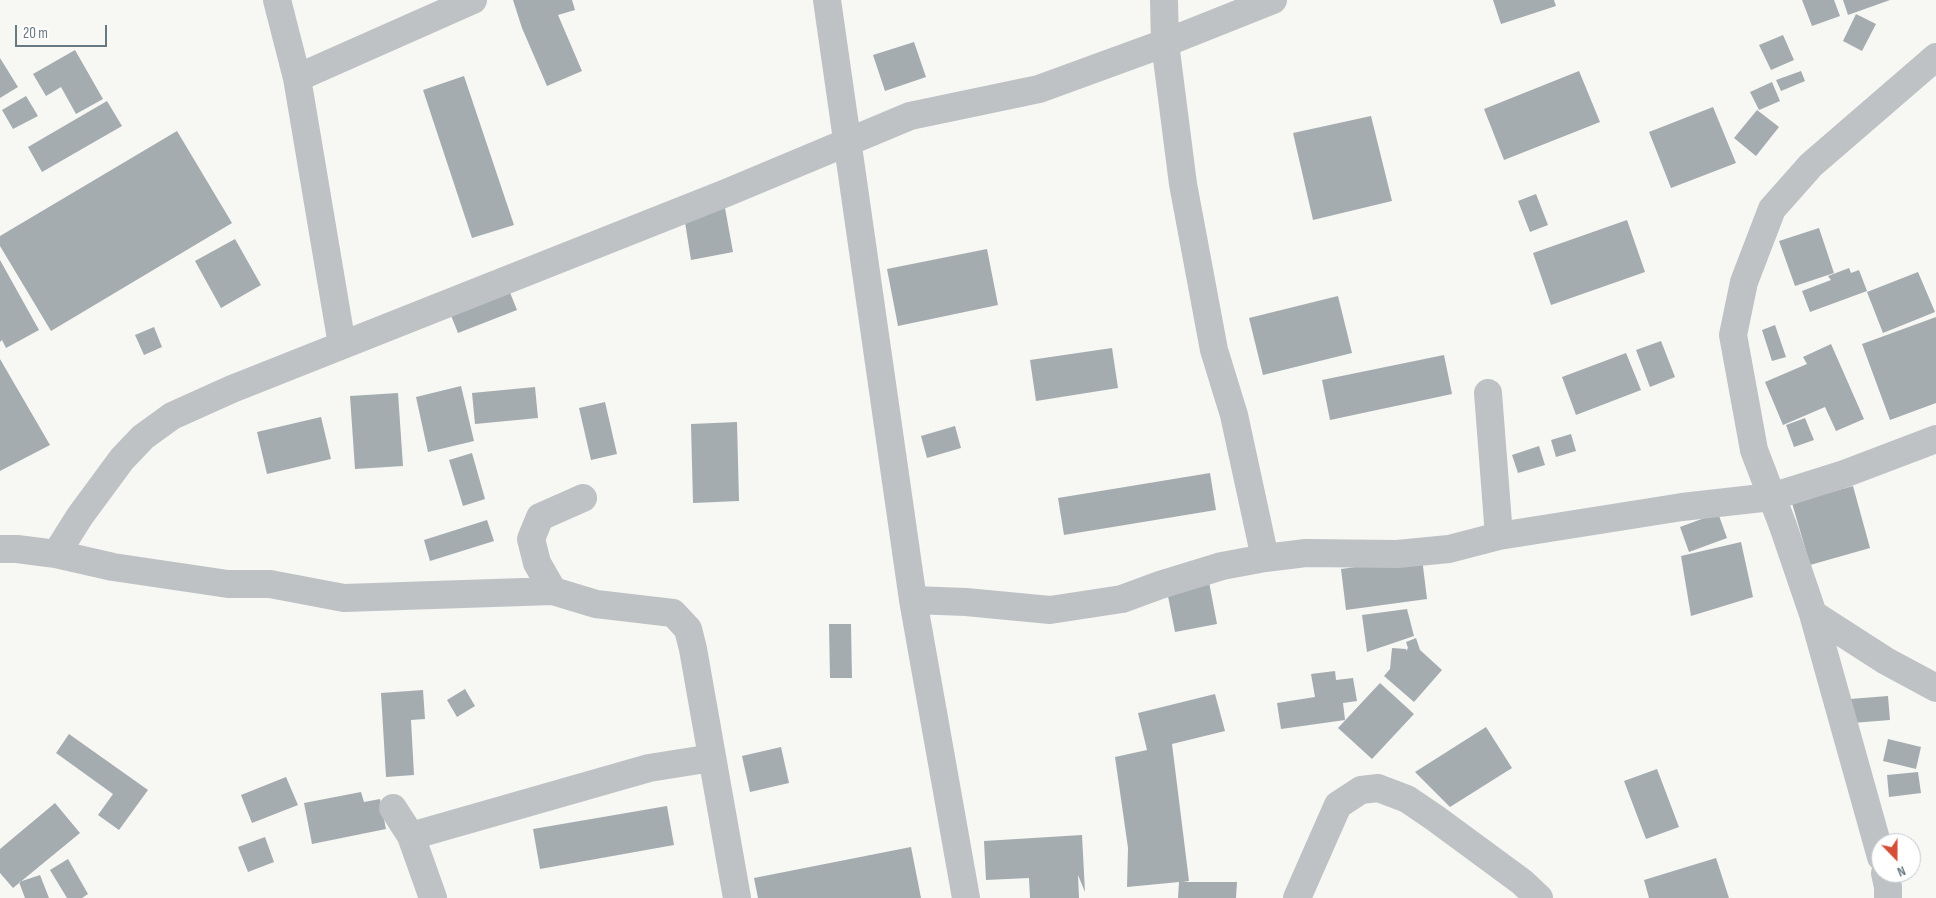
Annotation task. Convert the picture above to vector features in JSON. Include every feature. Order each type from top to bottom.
[{"type":"street","points":[[278,0],[297,78],[342,345]]},
{"type":"street","points":[[297,78],[473,0]]},
{"type":"street","points":[[827,0],[913,600],[966,898]]},
{"type":"street","points":[[1164,0],[1165,43],[1183,184],[1212,341],[1234,415],[1265,558]]},
{"type":"street","points":[[56,554],[80,516],[122,459],[143,437],[172,416],[232,389],[726,194],[910,116],[1038,89],[1165,43],[1273,0]]},
{"type":"street","points":[[1875,833],[1813,614],[1783,526],[1754,450],[1733,335],[1744,282],[1772,209],[1811,165],[1936,57]]},
{"type":"street","points":[[1488,393],[1499,536]]},
{"type":"street","points":[[913,600],[966,602],[1050,610],[1122,599],[1222,566],[1265,558],[1306,553],[1397,554],[1449,549],[1499,536],[1682,507],[1771,497],[1844,474],[1936,438]]},
{"type":"street","points":[[553,591],[536,563],[531,539],[540,517],[583,498]]},
{"type":"street","points":[[0,549],[17,548],[113,566],[228,584],[270,584],[344,598],[553,591],[596,604],[673,613],[688,629],[694,648],[738,898]]},
{"type":"street","points":[[1813,614],[1886,661],[1936,688]]},
{"type":"street","points":[[411,836],[649,768],[712,758]]},
{"type":"street","points":[[1297,898],[1338,804],[1362,790],[1378,788],[1407,799],[1435,818],[1522,882],[1539,898]]},
{"type":"street","points":[[393,808],[411,836],[433,898]]},
{"type":"street","points":[[1887,883],[1888,898]]},
{"type":"building","points":[[513,0],[572,0],[575,10],[558,15],[582,71],[547,86],[522,28]]},
{"type":"building","points":[[1493,0],[1554,0],[1556,6],[1501,24]]},
{"type":"building","points":[[1802,0],[1834,0],[1840,16],[1812,26]]},
{"type":"building","points":[[1843,0],[1890,0],[1848,15]]},
{"type":"building","points":[[1856,14],[1876,24],[1862,51],[1843,41]]},
{"type":"building","points":[[1783,35],[1794,60],[1771,70],[1759,45]]},
{"type":"building","points":[[914,42],[926,77],[885,91],[873,55]]},
{"type":"building","points":[[75,50],[103,99],[76,114],[61,87],[46,96],[33,74]]},
{"type":"building","points":[[0,58],[18,87],[0,98]]},
{"type":"building","points":[[1579,71],[1600,122],[1504,160],[1484,109]]},
{"type":"building","points":[[1801,71],[1805,81],[1781,91],[1776,80]]},
{"type":"building","points":[[464,76],[514,225],[472,238],[423,90]]},
{"type":"building","points":[[1772,82],[1780,101],[1759,110],[1750,92]]},
{"type":"building","points":[[26,96],[38,116],[13,129],[2,110]]},
{"type":"building","points":[[107,101],[122,126],[42,172],[28,147]]},
{"type":"building","points":[[1713,107],[1736,163],[1671,188],[1649,132]]},
{"type":"building","points":[[1757,110],[1779,127],[1756,156],[1734,138]]},
{"type":"building","points":[[1371,116],[1392,201],[1313,220],[1293,133]]},
{"type":"building","points":[[177,131],[232,223],[51,331],[0,246],[0,236]]},
{"type":"building","points":[[1536,194],[1548,225],[1530,232],[1518,201]]},
{"type":"building","points":[[725,208],[733,252],[691,260],[684,216]]},
{"type":"building","points":[[1627,220],[1645,272],[1551,305],[1533,253]]},
{"type":"building","points":[[1819,228],[1834,273],[1795,286],[1779,241]]},
{"type":"building","points":[[235,239],[261,285],[221,308],[195,261]]},
{"type":"building","points":[[987,249],[998,305],[898,326],[887,269]]},
{"type":"building","points":[[0,260],[39,330],[6,348],[2,340],[0,342]]},
{"type":"building","points":[[1849,268],[1851,273],[1859,270],[1867,291],[1810,312],[1802,291],[1831,280],[1828,276]]},
{"type":"building","points":[[1918,272],[1935,312],[1883,333],[1867,292]]},
{"type":"building","points":[[507,285],[517,310],[458,333],[448,308]]},
{"type":"building","points":[[1338,296],[1352,353],[1263,375],[1249,318]]},
{"type":"building","points":[[1936,317],[1936,403],[1890,420],[1862,344]]},
{"type":"building","points":[[1775,325],[1786,357],[1772,361],[1762,330]]},
{"type":"building","points":[[154,327],[162,347],[144,355],[135,335]]},
{"type":"building","points":[[1661,341],[1675,377],[1650,387],[1636,350]]},
{"type":"building","points":[[1831,344],[1864,419],[1836,431],[1825,407],[1783,425],[1765,382],[1807,364],[1803,357]]},
{"type":"building","points":[[1112,348],[1118,388],[1036,401],[1030,360]]},
{"type":"building","points":[[1626,353],[1641,390],[1576,415],[1562,377]]},
{"type":"building","points":[[1444,355],[1452,394],[1330,420],[1322,380]]},
{"type":"building","points":[[0,359],[50,445],[0,471]]},
{"type":"building","points":[[461,386],[474,441],[428,452],[416,397]]},
{"type":"building","points":[[535,387],[538,418],[475,424],[472,393]]},
{"type":"building","points":[[398,393],[403,466],[355,469],[350,396]]},
{"type":"building","points":[[605,402],[617,454],[591,460],[579,408]]},
{"type":"building","points":[[321,417],[331,459],[267,474],[257,432]]},
{"type":"building","points":[[1805,418],[1814,440],[1794,447],[1786,425]]},
{"type":"building","points":[[737,422],[739,501],[693,503],[691,424]]},
{"type":"building","points":[[955,426],[961,448],[927,458],[921,436]]},
{"type":"building","points":[[1571,434],[1576,451],[1556,457],[1551,440]]},
{"type":"building","points":[[1539,446],[1545,465],[1518,473],[1512,455]]},
{"type":"building","points":[[472,453],[485,499],[463,506],[449,460]]},
{"type":"building","points":[[1210,473],[1216,510],[1064,535],[1058,498]]},
{"type":"building","points":[[1853,486],[1870,548],[1810,565],[1792,503]]},
{"type":"building","points":[[1718,513],[1727,538],[1689,552],[1680,527]]},
{"type":"building","points":[[487,520],[494,541],[430,561],[424,540]]},
{"type":"building","points":[[1741,542],[1753,597],[1691,616],[1681,556]]},
{"type":"building","points":[[1422,558],[1427,599],[1346,610],[1341,569]]},
{"type":"building","points":[[1209,582],[1217,624],[1175,632],[1167,591]]},
{"type":"building","points":[[1407,609],[1414,636],[1367,652],[1362,615]]},
{"type":"building","points":[[829,624],[851,624],[852,678],[830,678]]},
{"type":"building","points":[[1416,638],[1420,650],[1442,670],[1414,702],[1384,676],[1390,669],[1392,648],[1406,649],[1406,651],[1408,648],[1406,642]]},
{"type":"building","points":[[1335,671],[1336,680],[1353,678],[1357,701],[1343,703],[1345,720],[1281,729],[1277,703],[1315,697],[1311,674]]},
{"type":"building","points":[[1380,683],[1414,714],[1372,759],[1338,728]]},
{"type":"building","points":[[465,689],[475,706],[457,717],[447,700]]},
{"type":"building","points":[[423,690],[425,719],[411,720],[414,775],[386,777],[381,693]]},
{"type":"building","points":[[1215,694],[1225,731],[1172,744],[1189,881],[1183,882],[1237,882],[1236,898],[1178,898],[1179,882],[1127,887],[1128,848],[1115,757],[1147,750],[1138,713]]},
{"type":"building","points":[[1888,696],[1890,720],[1852,723],[1850,699]]},
{"type":"building","points":[[1486,727],[1512,768],[1450,807],[1415,772]]},
{"type":"building","points":[[69,734],[148,790],[119,830],[98,815],[113,794],[56,753]]},
{"type":"building","points":[[1888,739],[1921,747],[1916,769],[1883,761]]},
{"type":"building","points":[[781,747],[789,783],[750,792],[742,756]]},
{"type":"building","points":[[1657,769],[1679,827],[1646,839],[1624,781]]},
{"type":"building","points":[[1918,772],[1921,793],[1889,797],[1887,775]]},
{"type":"building","points":[[286,777],[298,805],[252,823],[241,795]]},
{"type":"building","points":[[361,792],[364,802],[380,799],[386,829],[312,844],[304,803]]},
{"type":"building","points":[[55,803],[80,833],[13,888],[0,873],[0,849]]},
{"type":"building","points":[[667,806],[674,845],[540,869],[533,829]]},
{"type":"building","points":[[1082,835],[1085,892],[1078,875],[1079,898],[1030,898],[1029,878],[986,880],[984,841]]},
{"type":"building","points":[[265,837],[274,862],[248,872],[238,847]]},
{"type":"building","points":[[911,847],[921,898],[758,898],[754,878]]},
{"type":"building","points":[[1716,858],[1729,898],[1649,898],[1644,880]]},
{"type":"building","points":[[68,859],[88,894],[82,898],[67,898],[50,870]]},
{"type":"building","points":[[40,875],[49,898],[25,898],[19,882]]}]
